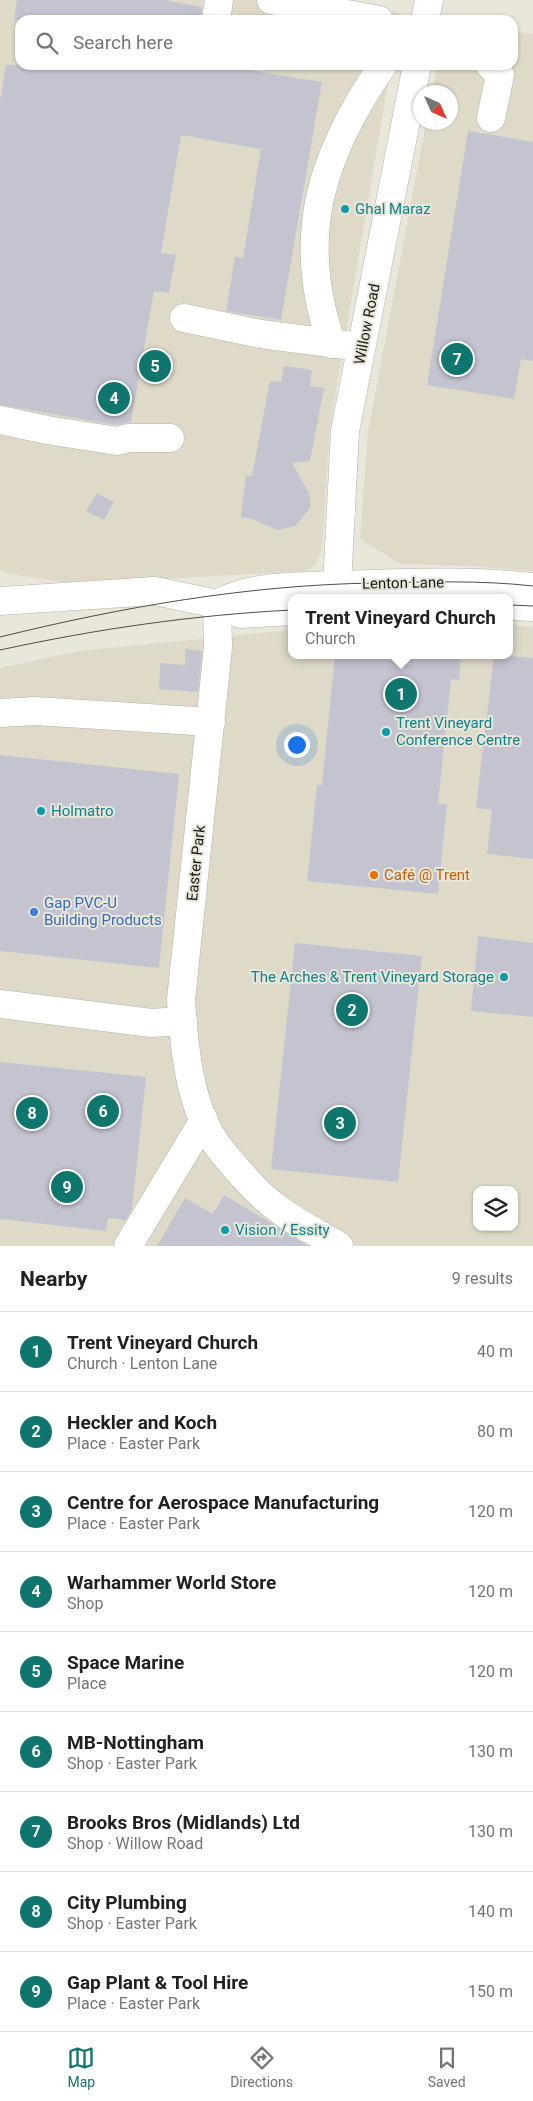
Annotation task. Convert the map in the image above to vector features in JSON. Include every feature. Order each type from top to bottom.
[{"type":"street","points":[[217,15],[219,0]]},
{"type":"street","points":[[271,0],[352,15]]},
{"type":"street","points":[[426,15],[429,0]]},
{"type":"street","points":[[332,344],[322,315],[317,280],[314,244],[318,207],[329,160],[340,135],[362,95],[379,70]]},
{"type":"street","name":"Willow Road","points":[[345,592],[345,431],[362,347],[409,70]]},
{"type":"street","points":[[491,118],[500,75],[495,70]]},
{"type":"street","points":[[184,318],[261,334],[362,347]]},
{"type":"street","points":[[0,420],[47,430],[117,441],[128,438],[170,438]]},
{"type":"street","name":"Lenton Lane","points":[[217,604],[232,596],[266,589],[345,592],[469,582],[533,587]]},
{"type":"street","points":[[0,601],[155,591],[217,604],[240,614],[288,611]]},
{"type":"street","name":"Easter Park","points":[[217,604],[218,646],[181,1000],[185,1046],[192,1082],[204,1120],[215,1142],[263,1197],[283,1213],[339,1246]]},
{"type":"street","points":[[513,606],[533,607]]},
{"type":"street","points":[[0,713],[35,711],[211,722]]},
{"type":"street","points":[[0,1004],[151,1022],[183,1021]]},
{"type":"street","points":[[128,1246],[204,1120]]},
{"type":"shaded area","points":[[0,0],[333,0],[400,13],[399,15],[15,15],[15,70],[390,70],[330,426],[322,549],[315,565],[305,571],[76,584],[11,574],[0,570]]},
{"type":"shaded area","points":[[518,32],[533,34],[533,571],[472,566],[400,564],[360,539],[368,432],[425,130],[458,130],[458,85],[434,85],[437,70],[518,70]]},
{"type":"shaded area","points":[[513,625],[533,627],[533,1246],[0,1246],[0,668],[79,651],[288,630],[288,659],[513,659]]},
{"type":"building","points":[[17,0],[163,0],[202,7],[201,15],[15,15],[14,20]]},
{"type":"building","points":[[6,65],[15,65],[15,70],[249,70],[322,82],[281,320],[226,311],[235,257],[243,258],[261,149],[181,135],[161,253],[176,255],[169,293],[154,291],[131,422],[116,425],[0,405],[0,101]]},
{"type":"building","points":[[468,131],[533,142],[533,361],[521,359],[514,399],[427,385]]},
{"type":"building","points":[[284,366],[312,370],[310,386],[324,388],[310,461],[292,463],[309,493],[311,505],[295,526],[277,530],[252,519],[241,517],[246,476],[252,476],[270,381],[281,382]]},
{"type":"building","points":[[97,493],[114,502],[104,520],[86,511]]},
{"type":"building","points":[[185,649],[202,651],[198,692],[159,689],[160,663],[185,665]]},
{"type":"building","points":[[513,656],[533,658],[533,859],[487,854],[492,810],[476,808],[494,659],[513,659]]},
{"type":"building","name":"Trent Vineyard Conference Centre","points":[[335,659],[461,659],[459,680],[451,679],[438,804],[447,804],[438,894],[307,881],[317,785],[322,785]]},
{"type":"building","points":[[0,755],[179,774],[159,968],[0,951]]},
{"type":"building","name":"The Arches & Trent Vineyard Storage","points":[[478,936],[533,943],[533,1017],[471,1011]]},
{"type":"building","points":[[295,943],[422,956],[398,1182],[271,1169]]},
{"type":"building","points":[[0,1062],[146,1077],[132,1209],[126,1220],[108,1218],[106,1231],[0,1219]]},
{"type":"building","name":"Vision / Essity","points":[[224,1195],[308,1246],[157,1246],[185,1198],[213,1214]]},
{"type":"tram line","points":[[0,637],[139,607],[280,588],[434,582],[473,582],[533,586]]},
{"type":"tram line","points":[[513,605],[533,606]]},
{"type":"tram line","points":[[0,650],[145,624],[218,615],[288,610]]},
{"type":"place","name":"Ghal Maraz","points":[[345,209]]},
{"type":"place","name":"Brooks Bros (Midlands) Ltd","points":[[457,359]]},
{"type":"place","name":"Space Marine","points":[[155,366]]},
{"type":"place","name":"Warhammer World Store","points":[[114,398]]},
{"type":"place","name":"Trent Vineyard Church","points":[[401,694]]},
{"type":"place","name":"Trent Vineyard Conference Centre","points":[[386,732]]},
{"type":"place","name":"Holmatro","points":[[41,811]]},
{"type":"place","name":"Café @ Trent","points":[[374,875]]},
{"type":"place","name":"Gap PVC-U Building Products","points":[[34,912]]},
{"type":"place","name":"The Arches & Trent Vineyard Storage","points":[[504,977]]},
{"type":"place","name":"Heckler and Koch","points":[[352,1010]]},
{"type":"place","name":"MB-Nottingham","points":[[103,1111]]},
{"type":"place","name":"City Plumbing","points":[[32,1113]]},
{"type":"place","name":"Centre for Aerospace Manufacturing","points":[[340,1123]]},
{"type":"place","name":"Gap Plant & Tool Hire","points":[[67,1187]]},
{"type":"place","name":"Vision / Essity","points":[[225,1230]]}]
